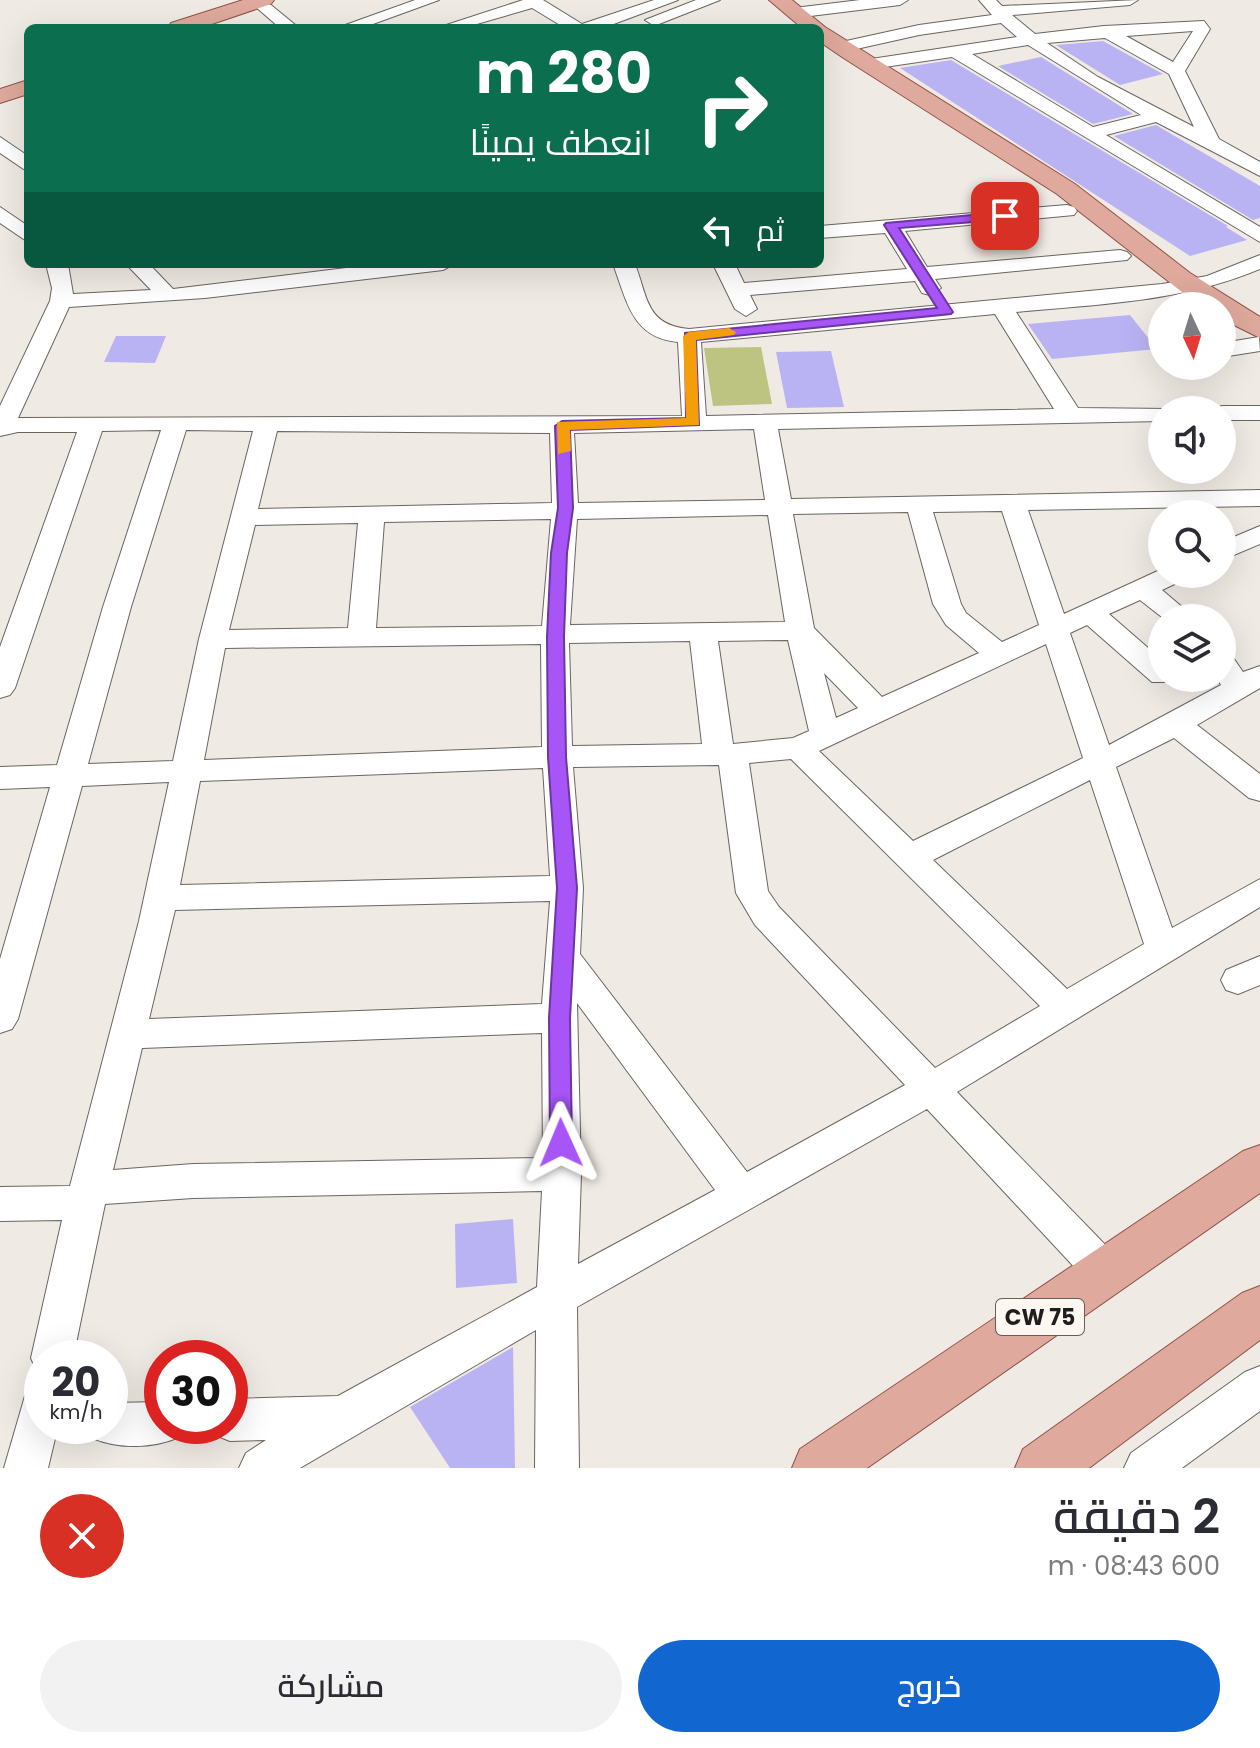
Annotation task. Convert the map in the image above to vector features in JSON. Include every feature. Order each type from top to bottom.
[{"type":"main road","points":[[193,24],[289,0]]},
{"type":"main road","points":[[756,0],[807,24]]},
{"type":"main road","points":[[217,24],[264,4]]},
{"type":"main road","points":[[831,47],[871,64],[1074,195],[1183,292]]},
{"type":"main road","points":[[831,47],[1067,211],[1162,291],[1167,292]]},
{"type":"main road","points":[[0,85],[24,77]]},
{"type":"main road","points":[[0,96],[24,88]]},
{"type":"main road","points":[[1236,315],[1260,329]]},
{"type":"main road","points":[[1236,331],[1260,344]]},
{"type":"main road","name":"CW 75","points":[[820,1468],[1260,1166]]},
{"type":"main road","points":[[1043,1468],[1255,1323]]},
{"type":"street","points":[[357,24],[431,0]]},
{"type":"street","points":[[598,24],[670,0]]},
{"type":"street","points":[[640,24],[712,0]]},
{"type":"street","points":[[788,14],[900,0]]},
{"type":"street","points":[[831,47],[919,30],[997,10],[1043,3],[1130,0]]},
{"type":"street","points":[[458,24],[533,1],[570,24]]},
{"type":"street","points":[[264,4],[286,24]]},
{"type":"street","points":[[997,10],[1028,40],[1260,170]]},
{"type":"street","points":[[871,64],[1104,31],[1190,24],[1201,26],[1176,71]]},
{"type":"street","points":[[1104,31],[1176,71],[1211,142]]},
{"type":"street","points":[[953,50],[1260,236]]},
{"type":"street","points":[[1091,133],[1159,116]]},
{"type":"street","points":[[0,143],[24,134]]},
{"type":"street","points":[[0,143],[24,163]]},
{"type":"street","points":[[824,232],[1067,211]]},
{"type":"street","points":[[891,225],[946,312]]},
{"type":"street","points":[[738,290],[1120,256]]},
{"type":"street","points":[[1195,292],[1260,261]]},
{"type":"street","points":[[58,268],[63,288],[61,301],[0,429],[176,423],[562,426],[1148,414]]},
{"type":"street","points":[[141,268],[166,294]]},
{"type":"street","points":[[275,285],[321,268]]},
{"type":"street","points":[[61,301],[109,301],[411,268]]},
{"type":"street","points":[[626,268],[647,325],[656,332],[689,336],[1162,291]]},
{"type":"street","points":[[726,268],[756,329]]},
{"type":"street","points":[[1001,306],[1070,415]]},
{"type":"street","points":[[689,336],[694,422]]},
{"type":"street","points":[[1236,348],[1260,344]]},
{"type":"street","points":[[1236,413],[1260,413]]},
{"type":"street","points":[[765,422],[800,631],[812,742],[912,856],[1065,1009]]},
{"type":"street","points":[[0,1019],[68,777],[176,423]]},
{"type":"street","points":[[56,1340],[189,771],[213,639],[267,423]]},
{"type":"street","points":[[0,688],[92,424]]},
{"type":"street","points":[[557,1468],[557,1298],[562,1174],[559,1018],[565,960],[567,888],[557,757],[555,637],[559,553],[565,508],[562,426]]},
{"type":"street","points":[[243,517],[565,508],[1260,498]]},
{"type":"street","points":[[1012,502],[1057,627],[1162,948]]},
{"type":"street","points":[[918,503],[947,604],[956,619],[1001,656]]},
{"type":"street","points":[[361,636],[372,514]]},
{"type":"street","points":[[1236,545],[1260,534]]},
{"type":"street","points":[[0,778],[557,757],[726,754],[812,742],[880,713],[1148,585]]},
{"type":"street","points":[[1142,588],[1163,604]]},
{"type":"street","points":[[1090,613],[1148,663]]},
{"type":"street","points":[[213,639],[555,637],[800,631],[880,713]]},
{"type":"street","points":[[703,633],[752,893],[767,916],[929,1090],[1105,1272]]},
{"type":"street","points":[[912,856],[1176,724],[1203,708],[1240,675]]},
{"type":"street","points":[[1183,692],[1203,708]]},
{"type":"street","points":[[1176,724],[1260,790]]},
{"type":"street","points":[[159,898],[567,888]]},
{"type":"street","points":[[261,1468],[342,1417],[929,1090],[1260,891]]},
{"type":"street","points":[[565,960],[742,1196]]},
{"type":"street","points":[[129,1034],[559,1018]]},
{"type":"street","points":[[0,1204],[193,1181],[562,1174]]},
{"type":"street","points":[[1146,1468],[1260,1386]]},
{"type":"street","points":[[248,1420],[342,1417]]},
{"type":"street","points":[[26,1468],[36,1444]]},
{"type":"green space","points":[[761,347],[772,404],[713,406],[704,348]]},
{"type":"building","points":[[1103,41],[1163,74],[1120,85],[1056,45]]},
{"type":"building","points":[[1041,57],[1133,114],[1093,124],[998,66]]},
{"type":"building","points":[[951,60],[1247,240],[1190,256],[900,68]]},
{"type":"building","points":[[1156,125],[1260,186],[1260,218],[1253,220],[1114,136]]},
{"type":"building","points":[[1130,315],[1148,338],[1148,350],[1052,359],[1028,324]]},
{"type":"building","points":[[116,336],[166,336],[155,363],[104,362]]},
{"type":"building","points":[[831,351],[844,407],[787,408],[776,352]]},
{"type":"building","points":[[513,1219],[517,1283],[456,1288],[455,1224]]},
{"type":"building","points":[[513,1347],[515,1468],[450,1468],[410,1407]]},
{"type":"slow traffic","points":[[563,451],[562,426],[694,422],[689,336],[729,332]]},
{"type":"route","points":[[561,1143],[559,1018],[565,960],[567,888],[557,757],[555,637],[559,553],[565,508],[562,426],[694,422],[689,336],[946,312],[891,225],[1005,216]]}]
